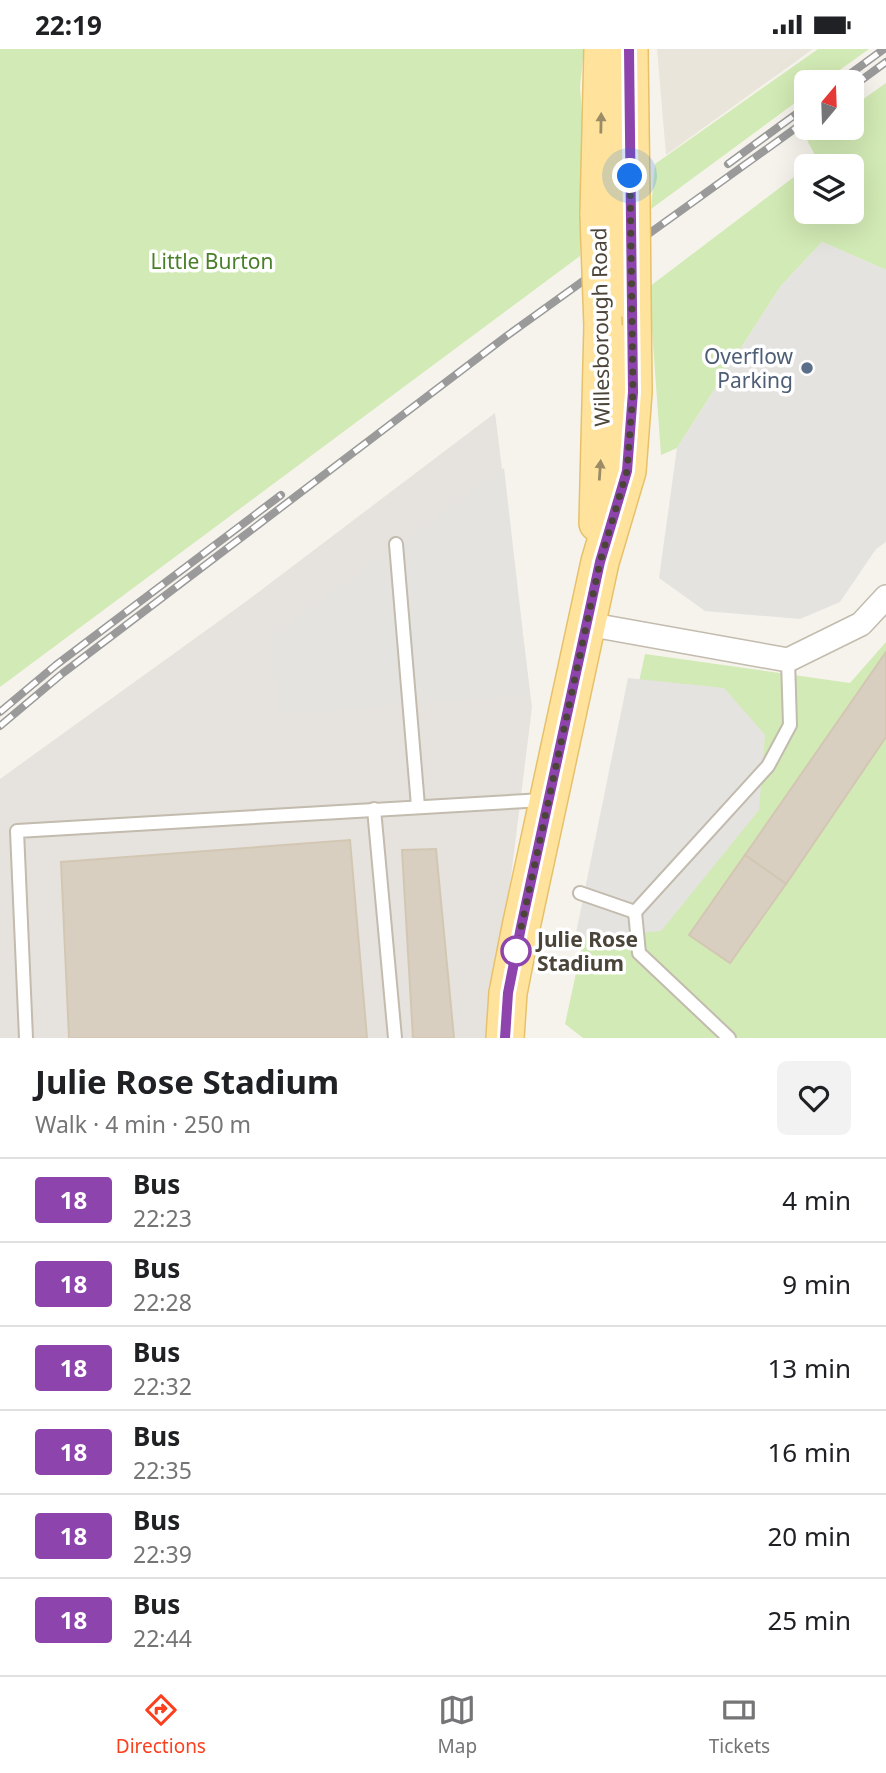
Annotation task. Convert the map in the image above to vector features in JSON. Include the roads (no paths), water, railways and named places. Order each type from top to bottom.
[{"type":"main road","name":"Willesborough Road","points":[[505,1038],[508,993],[600,562],[627,471],[633,392],[632,301],[615,209],[603,49]]},
{"type":"main road","name":"Willesborough Road","points":[[600,562],[597,507],[603,326],[629,49]]},
{"type":"street","points":[[587,624],[788,660],[861,624],[886,597]]},
{"type":"lane","points":[[396,544],[418,806]]},
{"type":"lane","points":[[729,1038],[639,953],[635,912],[768,765],[790,725],[788,660]]},
{"type":"lane","points":[[26,1038],[17,831],[550,800]]},
{"type":"lane","points":[[374,809],[395,1038]]},
{"type":"lane","points":[[580,893],[635,912]]},
{"type":"railway","points":[[855,70],[884,49]]},
{"type":"railway","points":[[864,78],[886,62]]},
{"type":"railway","points":[[728,164],[794,116]]},
{"type":"railway","points":[[0,726],[63,673],[508,335],[794,129]]},
{"type":"railway","points":[[0,712],[56,665],[281,495]]},
{"type":"place","name":"Overflow Parking","points":[[807,368]]},
{"type":"place","name":"Julie Rose Stadium","points":[[516,951]]},
{"type":"park label","name":"Little Burton","points":[[212,261]]}]
